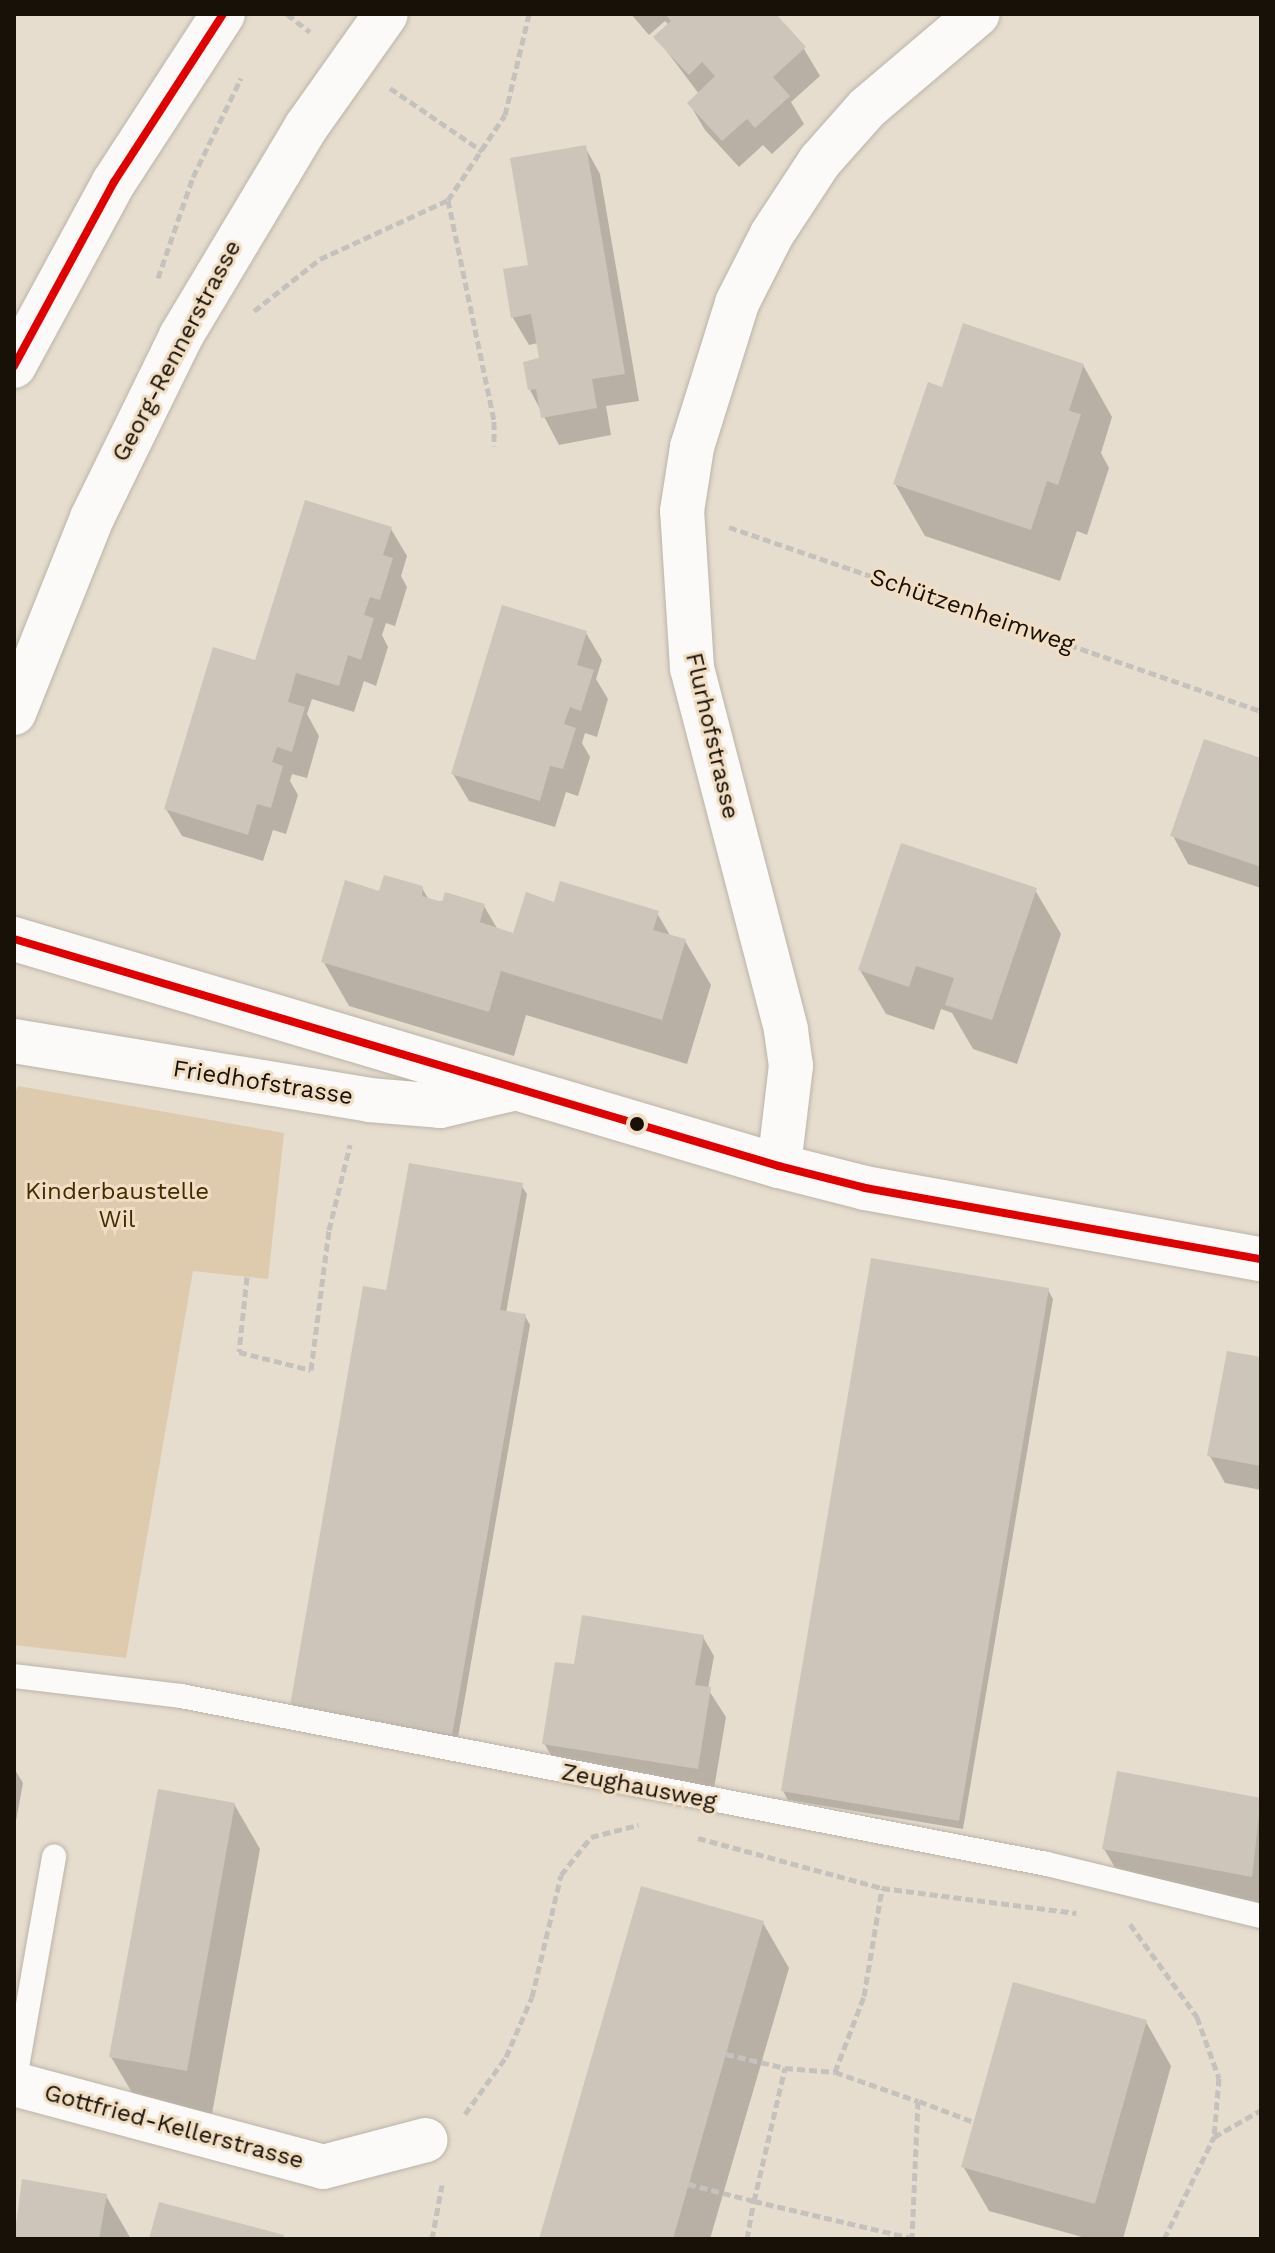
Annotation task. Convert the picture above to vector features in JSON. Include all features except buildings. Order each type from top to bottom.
[{"type":"main road","points":[[14,366],[114,182],[223,14]]},
{"type":"main road","name":"Georg-Rennerstrasse","points":[[18,700],[92,518],[181,336],[290,153],[386,14]]},
{"type":"main road","name":"Flurhofstrasse","points":[[779,1166],[791,1066],[692,668],[682,511],[706,390],[737,303],[772,234],[820,161],[867,108],[978,14]]},
{"type":"main road","points":[[14,939],[779,1166],[865,1188],[1261,1259]]},
{"type":"main road","name":"Friedhofstrasse","points":[[14,1041],[369,1100],[440,1106],[512,1089]]},
{"type":"main road","name":"Gottfried-Kellerstrasse","points":[[14,2084],[323,2167],[426,2140]]},
{"type":"lane","name":"Zeughausweg","points":[[14,1676],[181,1696],[1047,1864],[1261,1916]]},
{"type":"lane","points":[[14,2084],[54,1856]]},
{"type":"path","points":[[287,14],[310,32]]},
{"type":"path","points":[[247,318],[320,259],[448,200],[505,115],[529,14]]},
{"type":"path","points":[[153,293],[181,206],[236,95],[244,69]]},
{"type":"path","points":[[389,88],[482,151]]},
{"type":"path","points":[[448,200],[494,421],[494,446]]},
{"type":"path","name":"Schützenheimweg","points":[[682,511],[1261,711]]},
{"type":"path","points":[[247,1277],[239,1352],[311,1370],[343,1161],[369,1100]]},
{"type":"path","points":[[426,2140],[471,2110],[506,2057],[532,1997],[561,1875],[591,1837],[644,1824]]},
{"type":"path","points":[[689,1836],[882,1888],[1081,1914]]},
{"type":"path","points":[[835,2072],[864,1996],[882,1888]]},
{"type":"path","points":[[1142,1923],[1127,1920],[1197,2017],[1219,2078],[1214,2137],[1164,2239]]},
{"type":"path","points":[[726,2054],[785,2068],[835,2072],[974,2122]]},
{"type":"path","points":[[747,2239],[785,2068]]},
{"type":"path","points":[[688,2184],[914,2238],[918,2101]]},
{"type":"path","points":[[1214,2137],[1261,2110]]},
{"type":"green space","name":"Kinderbaustelle Wil","points":[[18,1086],[284,1133],[268,1279],[193,1271],[126,1658],[14,1645],[14,1096]]},
{"type":"transit line","points":[[14,366],[114,182],[223,14]]},
{"type":"transit line","points":[[14,939],[779,1166],[865,1188],[1261,1259]]}]
